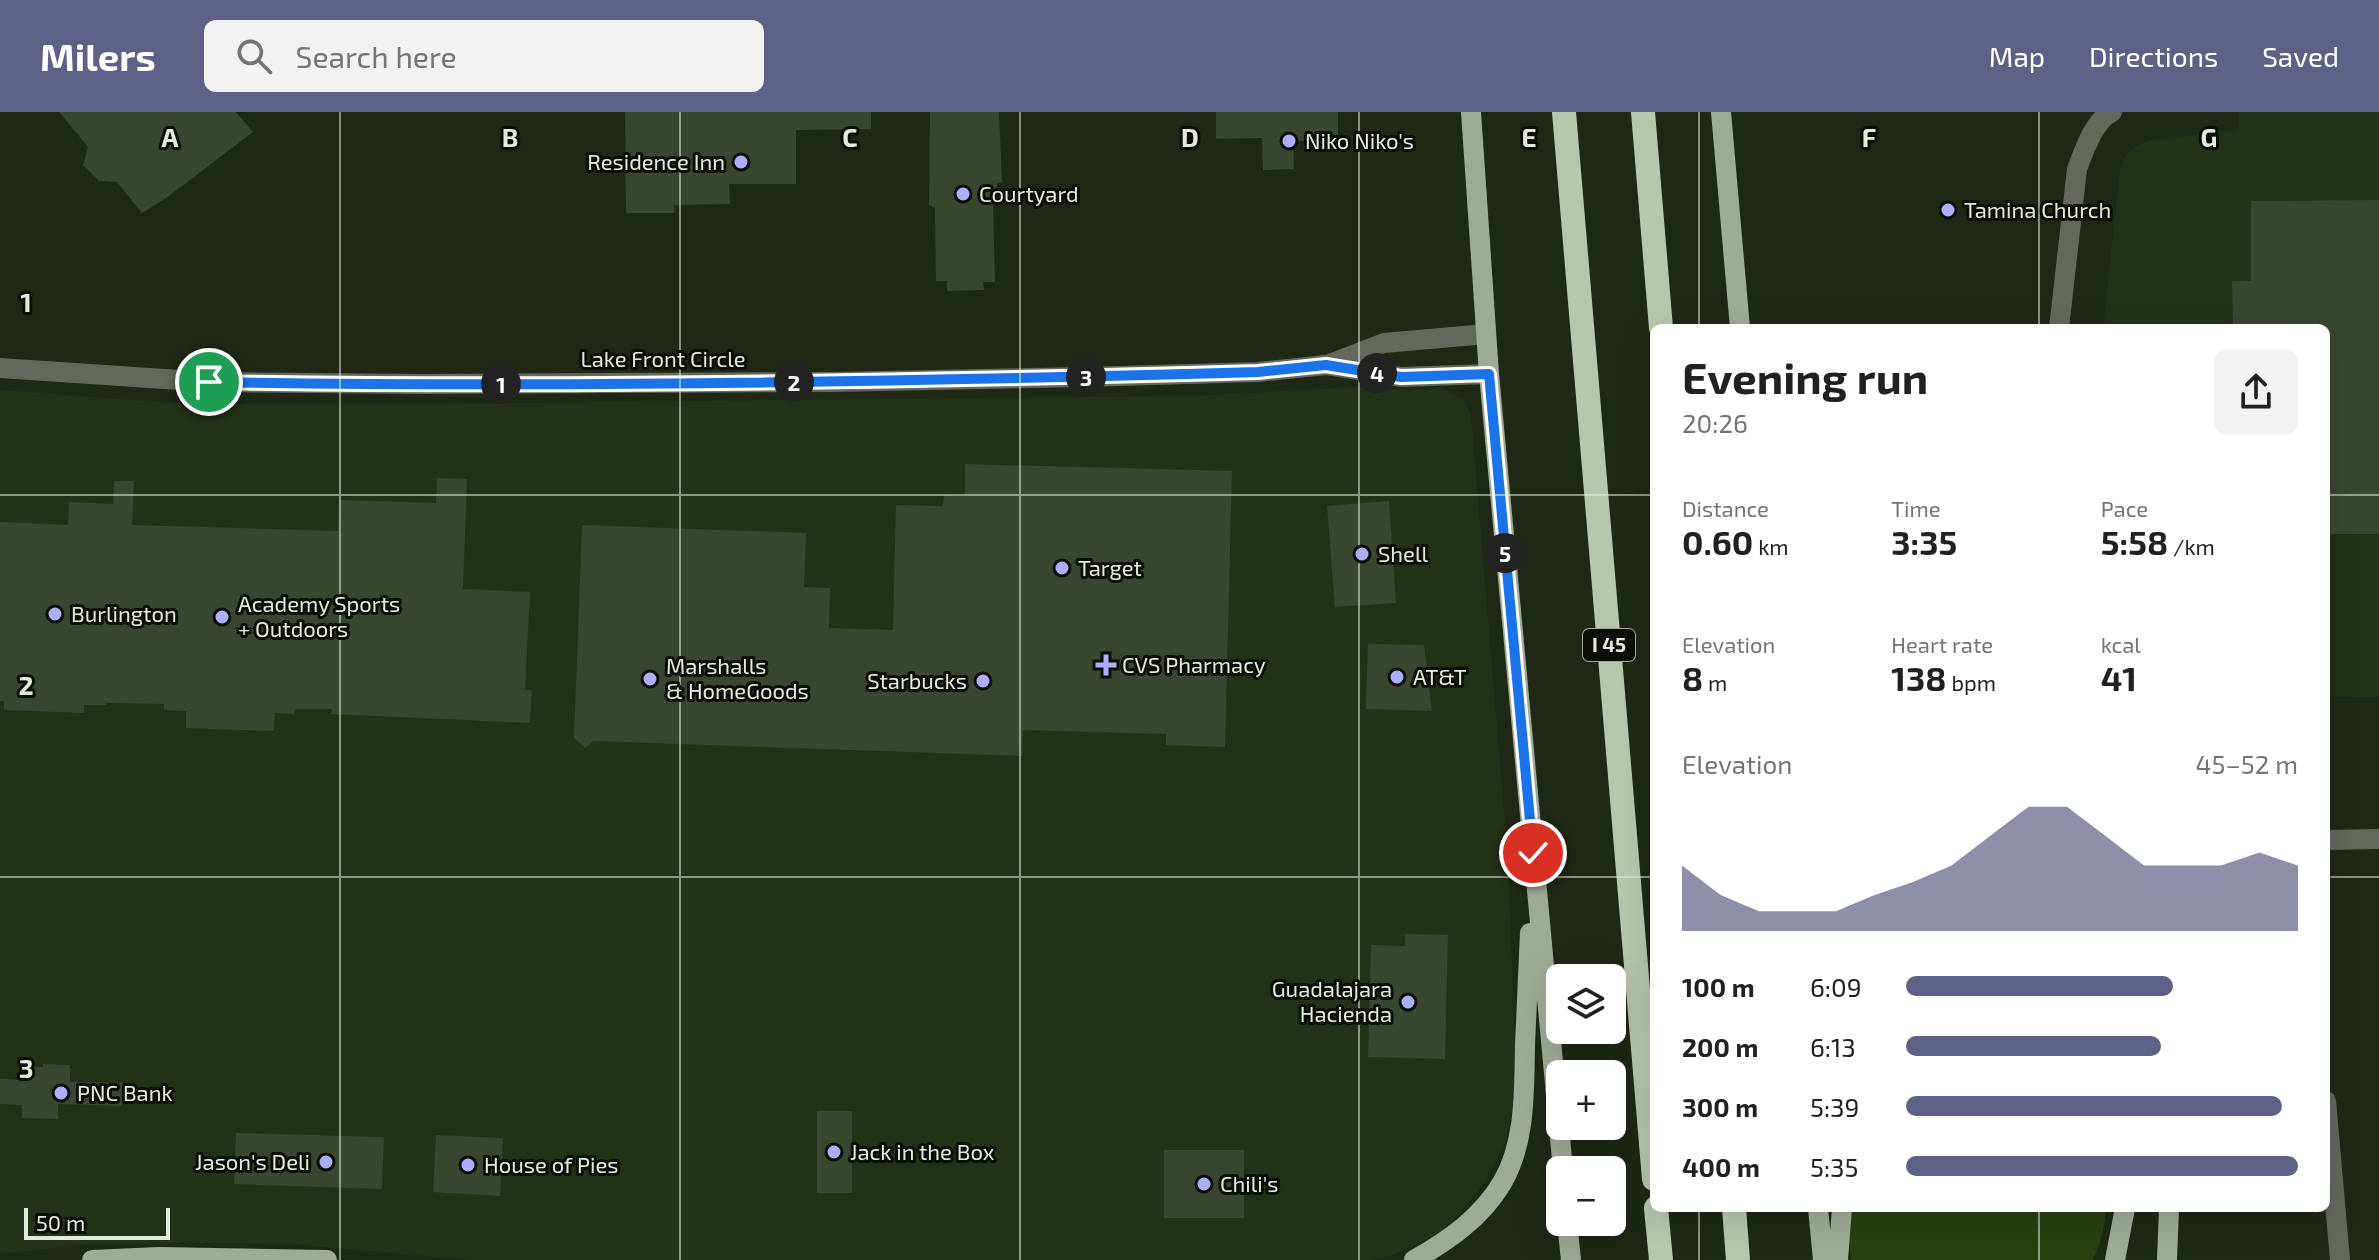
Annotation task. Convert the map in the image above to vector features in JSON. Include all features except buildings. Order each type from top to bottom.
[{"type":"highway","name":"I 45","points":[[1564,112],[1650,1132]]},
{"type":"highway","points":[[1643,112],[1661,324]]},
{"type":"highway","points":[[1656,1212],[1661,1260]]},
{"type":"highway","points":[[1734,1212],[1738,1260]]},
{"type":"main road","points":[[1471,112],[1489,374],[1562,1156]]},
{"type":"main road","points":[[1721,112],[1740,324]]},
{"type":"main road","points":[[1414,1260],[1444,1243],[1473,1220],[1502,1183],[1518,1144],[1523,1098],[1533,853]]},
{"type":"main road","points":[[1818,1212],[1823,1260]]},
{"type":"main road","points":[[1838,1260],[1842,1212]]},
{"type":"main road","points":[[2115,1260],[2124,1212]]},
{"type":"main road","points":[[2167,1260],[2169,1212]]},
{"type":"main road","points":[[1568,1236],[1571,1260]]},
{"type":"main road","points":[[92,1260],[159,1257],[327,1260]]},
{"type":"street","points":[[2059,324],[2077,169],[2104,115],[2112,112]]},
{"type":"street","name":"Lake Front Circle","points":[[0,368],[209,382],[575,384],[1084,377],[1258,372],[1326,365],[1384,343],[1486,334]]},
{"type":"street","name":"Lake Front Circle","points":[[1326,365],[1401,377],[1489,374]]},
{"type":"street","points":[[2330,840],[2379,839]]},
{"type":"street","points":[[2330,1146],[2340,1260]]},
{"type":"shaded area","points":[[2239,112],[2379,112],[2379,697],[2330,697],[2330,324],[2103,324],[2124,158],[2132,149],[2148,141],[2238,129]]},
{"type":"shaded area","points":[[1358,387],[1407,390],[1442,387],[1463,400],[1471,415],[1508,859],[1516,1074],[1512,1114],[1503,1148],[1484,1184],[1435,1236],[1390,1256],[1372,1260],[471,1260],[290,1244],[226,1243],[92,1244],[0,1254],[0,390],[182,404],[402,404],[1191,396]]},
{"type":"shaded area","points":[[1851,1212],[2105,1212],[2102,1235],[2093,1260],[1851,1260],[1848,1226]]},
{"type":"place","name":"Niko Niko's","points":[[1289,141]]},
{"type":"place","name":"Residence Inn","points":[[741,162]]},
{"type":"place","name":"Courtyard","points":[[963,194]]},
{"type":"place","name":"Tamina Church","points":[[1948,210]]},
{"type":"place","name":"Shell","points":[[1362,554]]},
{"type":"place","name":"Target","points":[[1062,568]]},
{"type":"place","name":"Burlington","points":[[55,614]]},
{"type":"place","name":"Academy Sports + Outdoors","points":[[222,617]]},
{"type":"place","name":"CVS Pharmacy","points":[[1106,665]]},
{"type":"place","name":"AT&T","points":[[1397,677]]},
{"type":"place","name":"Marshalls & HomeGoods","points":[[650,679]]},
{"type":"place","name":"Starbucks","points":[[983,681]]},
{"type":"place","name":"Guadalajara Hacienda","points":[[1408,1002]]},
{"type":"place","name":"PNC Bank","points":[[61,1093]]},
{"type":"place","name":"Jack in the Box","points":[[834,1152]]},
{"type":"place","name":"Jason's Deli","points":[[326,1162]]},
{"type":"place","name":"House of Pies","points":[[468,1165]]},
{"type":"place","name":"Chili's","points":[[1204,1184]]},
{"type":"route","points":[[209,382],[833,382],[1258,372],[1326,365],[1401,377],[1489,374],[1533,853]]}]
